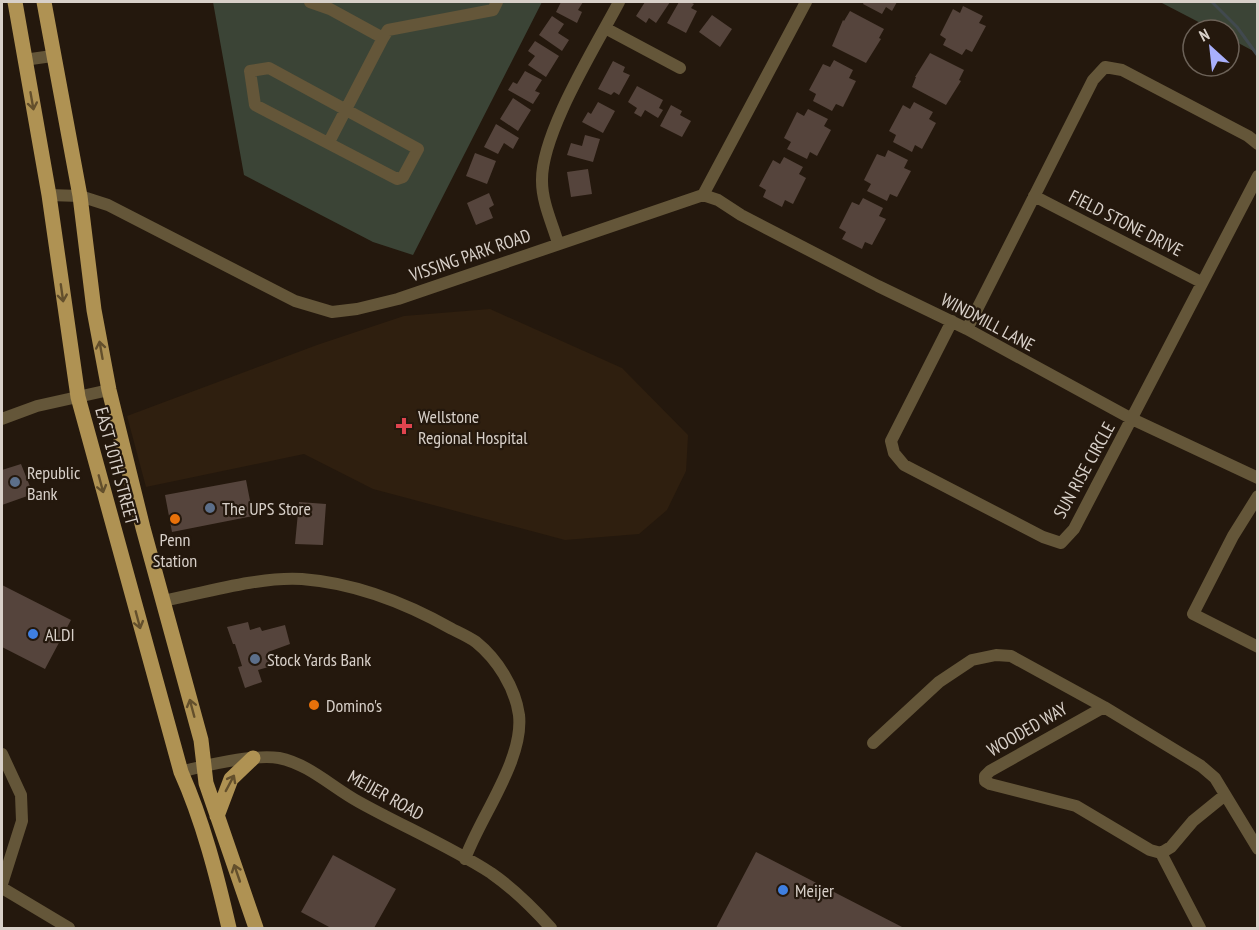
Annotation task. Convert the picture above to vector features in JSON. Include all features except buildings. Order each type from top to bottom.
[{"type":"main road","name":"EAST 10TH STREET","points":[[15,2],[49,195],[78,397],[181,772],[190,792],[222,892],[229,928]]},
{"type":"main road","name":"EAST 10TH STREET","points":[[44,2],[52,56],[80,196],[94,310],[108,390],[201,740],[206,783],[256,928]]},
{"type":"main road","points":[[217,816],[231,779],[253,758]]},
{"type":"street","points":[[310,2],[332,5],[383,38]]},
{"type":"street","points":[[329,142],[388,30],[493,10],[497,2]]},
{"type":"street","points":[[558,243],[543,194],[543,165],[563,108],[619,2]]},
{"type":"street","points":[[703,195],[806,2]]},
{"type":"street","points":[[605,28],[680,68]]},
{"type":"street","points":[[24,60],[52,56]]},
{"type":"street","points":[[967,329],[1093,80],[1105,67],[1122,70],[1248,136],[1257,144]]},
{"type":"street","points":[[269,68],[418,149],[403,177],[397,179],[329,142],[255,105],[250,71],[269,68]]},
{"type":"street","name":"SUN RISE CIRCLE","points":[[952,321],[891,441],[894,453],[904,465],[1043,537],[1061,543],[1074,529],[1257,176]]},
{"type":"street","name":"VISSING PARK ROAD","points":[[49,195],[80,196],[108,205],[295,301],[332,312],[357,309],[398,299],[703,195]]},
{"type":"street","name":"WINDMILL LANE","points":[[703,195],[718,200],[741,215],[878,286],[952,321],[1132,419],[1257,478]]},
{"type":"street","name":"FIELD STONE DRIVE","points":[[1034,196],[1201,282]]},
{"type":"street","points":[[2,419],[37,406],[108,390]]},
{"type":"street","points":[[1257,496],[1192,614],[1257,647]]},
{"type":"street","points":[[163,601],[258,582],[301,579],[386,597],[476,642],[497,664],[512,690],[519,716],[511,762],[465,859]]},
{"type":"street","name":"WOODED WAY","points":[[873,742],[939,682],[972,660],[996,654],[1011,656],[1104,707],[1201,766],[1215,778],[1257,849]]},
{"type":"street","name":"WOODED WAY","points":[[1104,707],[990,771],[985,776],[985,781],[1076,806],[1150,850],[1161,853]]},
{"type":"street","points":[[2,754],[21,795],[22,821],[2,886],[69,928]]},
{"type":"street","name":"MEIJER ROAD","points":[[181,772],[253,758],[277,758],[294,762],[357,801],[490,873],[533,908],[551,928]]},
{"type":"street","points":[[1200,928],[1161,853],[1171,847],[1193,821],[1225,795]]},
{"type":"shaded area","name":"Wellstone Regional Hospital","points":[[490,309],[622,368],[688,435],[686,471],[667,510],[639,534],[565,540],[373,489],[304,454],[146,487],[127,416],[317,345],[404,316]]},
{"type":"green space","points":[[213,2],[542,2],[413,255],[373,242],[244,175]]},
{"type":"green space","points":[[1160,2],[1257,2],[1257,53],[1241,44],[1241,18],[1191,18]]},
{"type":"waterway","points":[[1212,2],[1237,27],[1258,56]]},
{"type":"place","name":"Wellstone Regional Hospital","points":[[404,426]]},
{"type":"place","name":"Republic Bank","points":[[15,482]]},
{"type":"place","name":"The UPS Store","points":[[210,508]]},
{"type":"place","name":"Penn Station","points":[[175,519]]},
{"type":"place","name":"ALDI","points":[[33,634]]},
{"type":"place","name":"Stock Yards Bank","points":[[255,659]]},
{"type":"place","name":"Domino's","points":[[314,705]]},
{"type":"place","name":"Meijer","points":[[783,890]]}]
